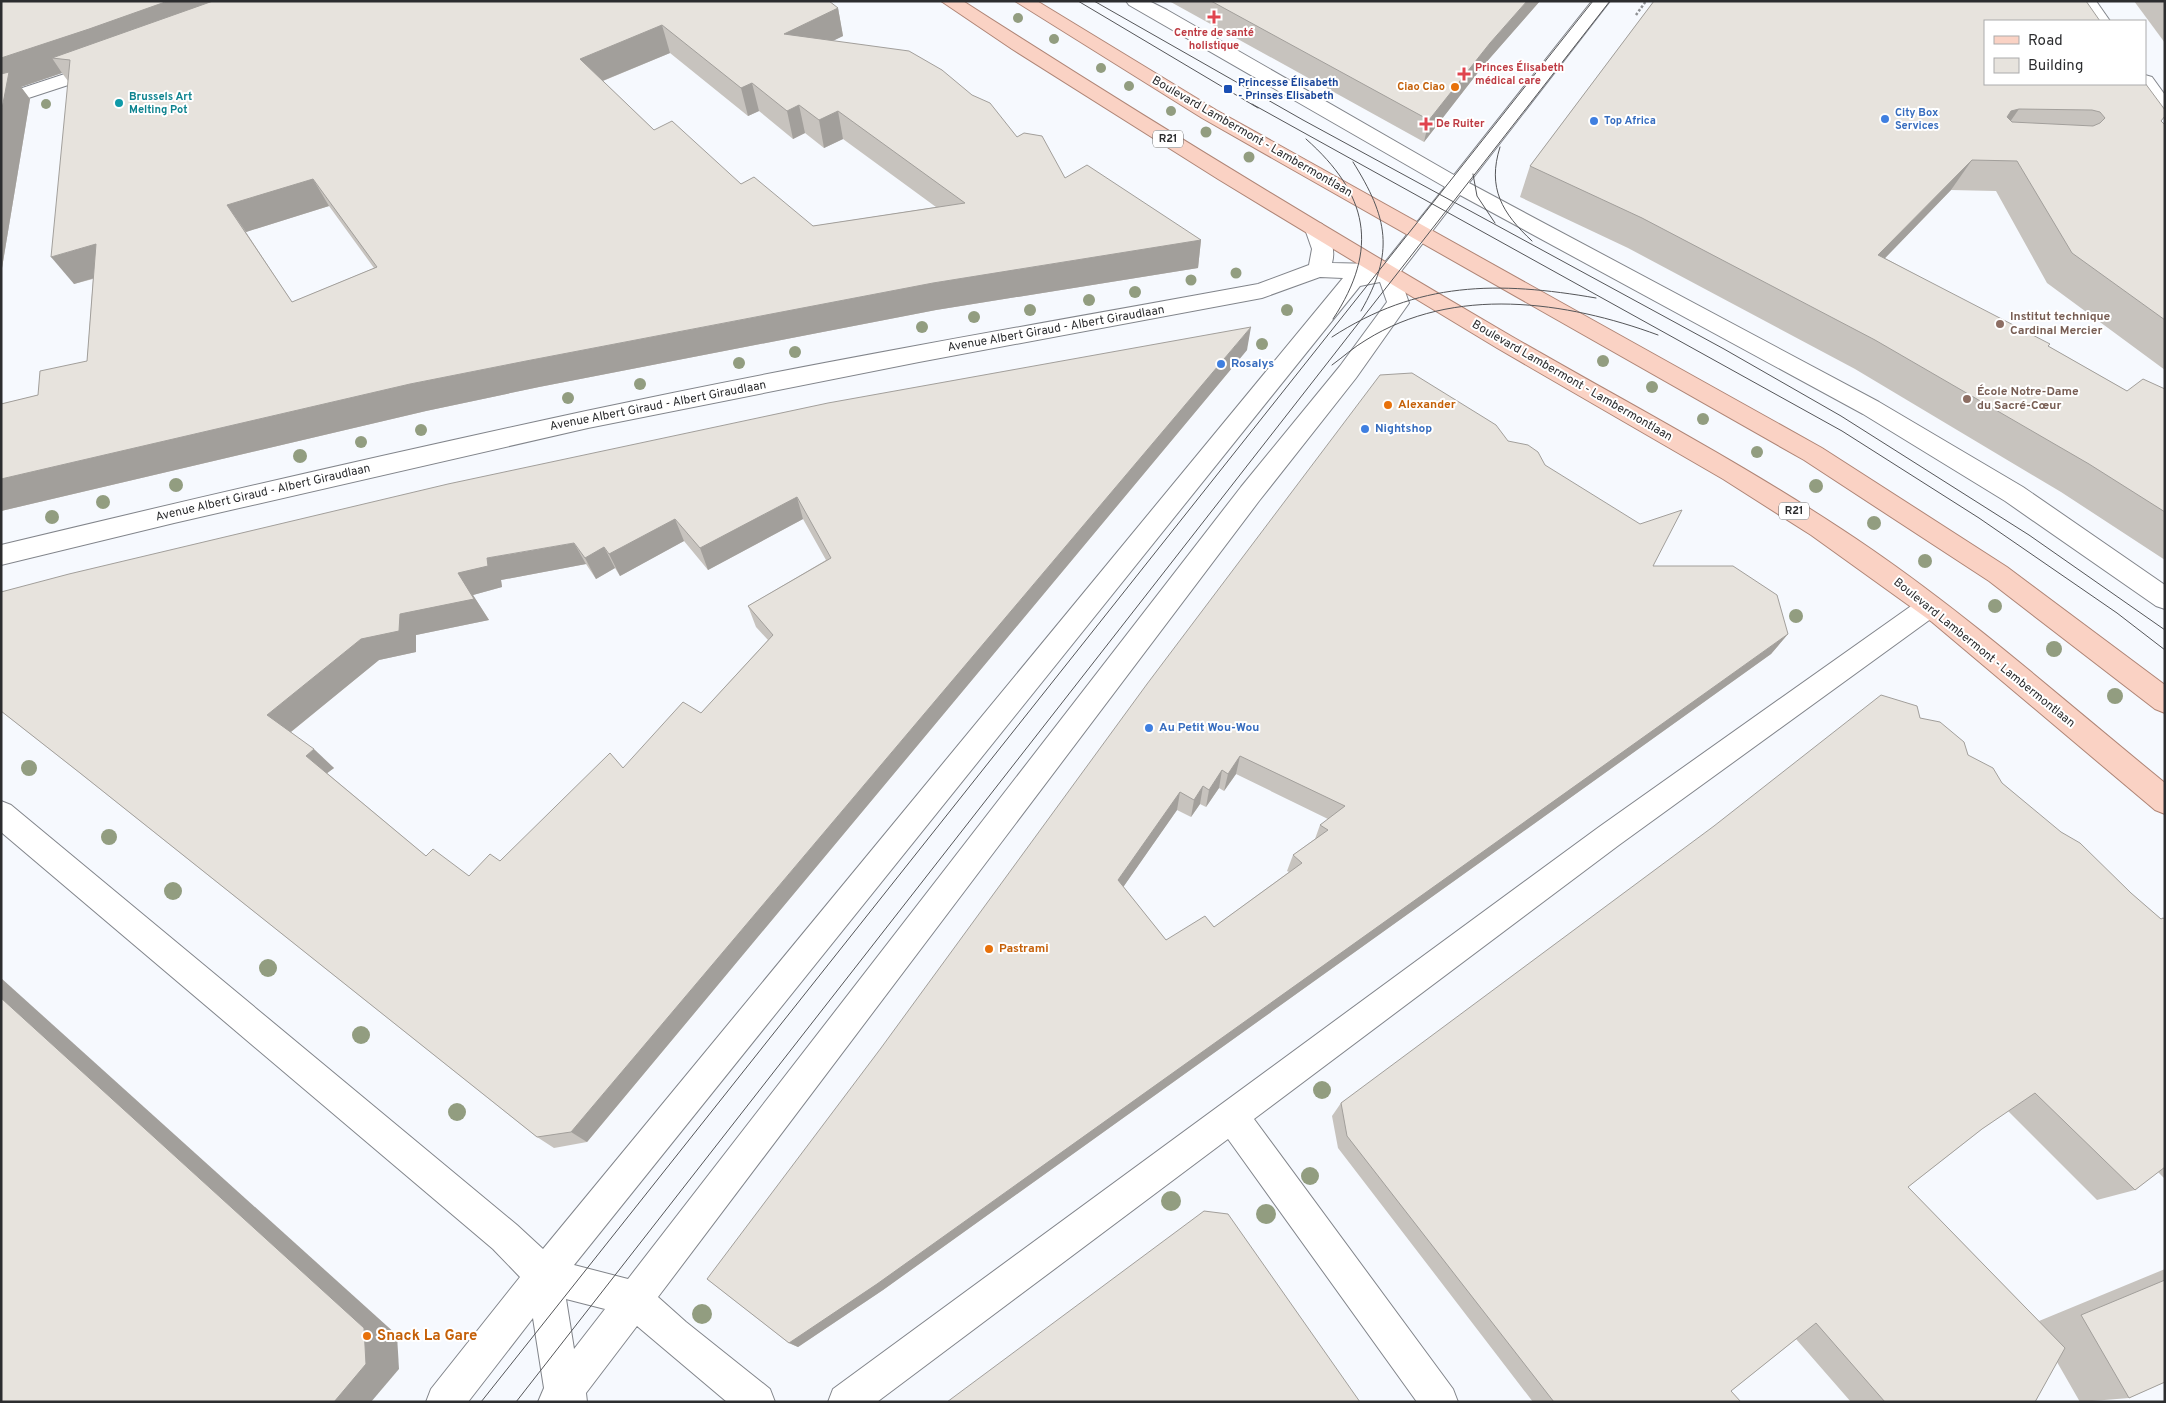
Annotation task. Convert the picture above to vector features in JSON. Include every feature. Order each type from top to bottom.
[{"type":"main road","name":"Boulevard Lambermont - Lambermontlaan","points":[[950,1],[1062,74],[1315,229],[1798,514],[1864,558],[1930,606],[2165,801]]},
{"type":"main road","name":"Boulevard Lambermont - Lambermontlaan","points":[[1024,1],[1209,114],[1419,234],[1814,454],[1998,574],[2165,701]]},
{"type":"street","points":[[1135,1],[1161,14],[1234,58],[1457,185],[1887,417],[2014,494],[2165,599]]},
{"type":"street","points":[[444,1402],[544,1275],[1353,280],[1388,273],[1602,1]]},
{"type":"street","points":[[2087,1],[2100,20]]},
{"type":"street","points":[[1,101],[116,63]]},
{"type":"street","points":[[2146,82],[2165,109]]},
{"type":"street","points":[[1315,229],[1324,243],[1323,261],[1318,270]]},
{"type":"street","name":"Avenue Albert Giraud - Albert Giraudlaan","points":[[1,555],[174,513],[588,419],[928,352],[1262,291],[1318,270],[1350,269],[1388,273]]},
{"type":"street","points":[[564,1399],[634,1299],[1250,494],[1348,372],[1398,303],[1388,273]]},
{"type":"street","points":[[846,1402],[1609,836],[1930,606]]},
{"type":"street","points":[[1,814],[505,1237],[544,1275],[634,1299],[672,1335],[757,1402]]},
{"type":"street","points":[[1231,1115],[1440,1402]]},
{"type":"street","points":[[544,1275],[564,1399]]},
{"type":"building","points":[[1,1],[168,1],[1,58]]},
{"type":"building","points":[[213,1],[829,1],[838,8],[784,34],[909,51],[942,70],[972,95],[990,103],[1017,137],[1024,133],[1042,136],[1065,178],[1087,165],[1201,240],[933,283],[410,384],[1,479],[1,404],[38,395],[40,371],[87,361],[96,244],[51,257],[70,60],[52,58]],"holes":[[[662,25],[741,88],[752,83],[787,111],[799,105],[819,120],[838,111],[965,203],[813,226],[754,177],[741,184],[672,121],[654,130],[580,59]],[[313,179],[377,267],[292,302],[227,205]]]},
{"type":"building","points":[[1211,1],[1527,1],[1490,43],[1429,120]]},
{"type":"building","points":[[1654,1],[2086,1],[2099,20],[1984,20],[1984,85],[2146,84],[2165,110],[2165,116],[2161,121],[2165,125],[2165,320],[2072,253],[2017,161],[1972,160],[1878,255],[2050,344],[2048,346],[2127,391],[2143,379],[2165,389],[2165,512],[2089,464],[1875,340],[1642,218],[1530,166]],"holes":[[[2019,109],[2092,110],[2100,112],[2105,118],[2093,126],[2012,122],[2007,117],[2011,111]]]},
{"type":"building","points":[[9,72],[1,114],[1,74]]},
{"type":"building","points":[[1251,327],[571,1132],[537,1137],[1,711],[1,592],[69,574],[448,484],[828,403]],"holes":[[[797,497],[831,558],[748,606],[773,635],[701,713],[683,702],[623,768],[610,753],[500,861],[490,854],[469,876],[433,849],[426,856],[306,756],[314,749],[267,715],[361,639],[399,631],[400,614],[474,599],[458,573],[488,566],[487,558],[574,543],[585,558],[604,547],[609,554],[675,519],[700,548]]]},
{"type":"building","points":[[1412,373],[1496,425],[1508,441],[1528,445],[1538,452],[1545,465],[1640,524],[1682,510],[1653,566],[1733,566],[1777,595],[1788,634],[877,1284],[789,1343],[707,1279],[881,1048],[1147,684],[1380,375]],"holes":[[[1240,756],[1345,806],[1320,825],[1328,830],[1293,855],[1302,863],[1214,927],[1205,916],[1166,940],[1118,880],[1180,792],[1194,800],[1203,786],[1209,790],[1222,770],[1228,774]]]},
{"type":"building","points":[[1881,695],[1917,706],[1920,718],[1940,722],[1964,742],[1968,755],[1993,768],[2002,783],[2061,832],[2080,843],[2131,893],[2161,919],[2165,919],[2165,1167],[2135,1190],[2035,1093],[1982,1129],[1908,1187],[2065,1348],[2035,1402],[1885,1402],[1816,1323],[1731,1391],[1741,1402],[1554,1402],[1347,1136],[1341,1103],[1714,826]]},
{"type":"building","points":[[1,998],[364,1328],[366,1364],[334,1402],[1,1402]]},
{"type":"building","points":[[1204,1211],[1228,1214],[1360,1402],[947,1402]]},
{"type":"building","points":[[2165,1280],[2165,1382],[2129,1398],[2081,1315]]},
{"type":"tram line","points":[[1078,1],[1258,108]]},
{"type":"tram line","points":[[1094,1],[1303,120],[1440,194]]},
{"type":"tram line","points":[[1440,194],[1593,1]]},
{"type":"tram line","points":[[1473,176],[1610,1]]},
{"type":"tram line","points":[[1252,104],[1432,204]]},
{"type":"tram line","points":[[1306,139],[1327,160],[1343,180],[1354,201],[1360,223],[1361,245],[1357,269],[1348,293],[1333,319]]},
{"type":"tram line","points":[[1500,147],[1495,175],[1500,199],[1505,210],[1521,231],[1532,241]]},
{"type":"tram line","points":[[1353,162],[1365,182],[1380,218],[1383,235],[1383,253],[1379,270]]},
{"type":"tram line","points":[[1453,202],[1473,176]]},
{"type":"tram line","points":[[1473,176],[1477,196],[1495,223]]},
{"type":"tram line","points":[[1432,204],[1440,194]]},
{"type":"tram line","points":[[1440,194],[1453,202]]},
{"type":"tram line","points":[[1446,211],[1453,202]]},
{"type":"tram line","points":[[1453,202],[1724,349],[1841,416],[2029,535],[2165,630]]},
{"type":"tram line","points":[[1379,270],[1432,204]]},
{"type":"tram line","points":[[1432,204],[1446,211]]},
{"type":"tram line","points":[[1360,321],[1446,211]]},
{"type":"tram line","points":[[1446,211],[1842,431],[1979,518],[2117,613],[2165,650]]},
{"type":"tram line","points":[[481,1402],[1379,270]]},
{"type":"tram line","points":[[1361,311],[1379,270]]},
{"type":"tram line","points":[[1360,321],[1396,305],[1427,296],[1460,290],[1492,288],[1526,289],[1596,298]]},
{"type":"tram line","points":[[1332,365],[1362,343],[1400,323],[1436,311],[1473,305],[1510,304],[1548,307],[1623,323],[1658,335]]},
{"type":"tram line","points":[[516,1402],[1360,321]]},
{"type":"tram line","points":[[1332,337],[1360,321]]},
{"type":"place","name":"Centre de santé holistique","points":[[1214,17]]},
{"type":"place","name":"Princes Élisabeth médical care","points":[[1464,74]]},
{"type":"place","name":"Ciao Ciao","points":[[1455,87]]},
{"type":"place","name":"Princesse Élisabeth - Prinses Elisabeth","points":[[1228,89]]},
{"type":"place","name":"Brussels Art Melting Pot","points":[[119,103]]},
{"type":"place","name":"City Box Services","points":[[1885,119]]},
{"type":"place","name":"Top Africa","points":[[1594,121]]},
{"type":"place","name":"De Ruiter","points":[[1426,124]]},
{"type":"place","name":"Institut technique Cardinal Mercier","points":[[2000,324]]},
{"type":"place","name":"Rosalys","points":[[1221,364]]},
{"type":"place","name":"École Notre-Dame du Sacré-Cœur","points":[[1967,399]]},
{"type":"place","name":"Alexander","points":[[1388,405]]},
{"type":"place","name":"Nightshop","points":[[1365,429]]},
{"type":"place","name":"Au Petit Wou-Wou","points":[[1149,728]]},
{"type":"place","name":"Pastrami","points":[[989,949]]},
{"type":"place","name":"Snack La Gare","points":[[367,1336]]}]
